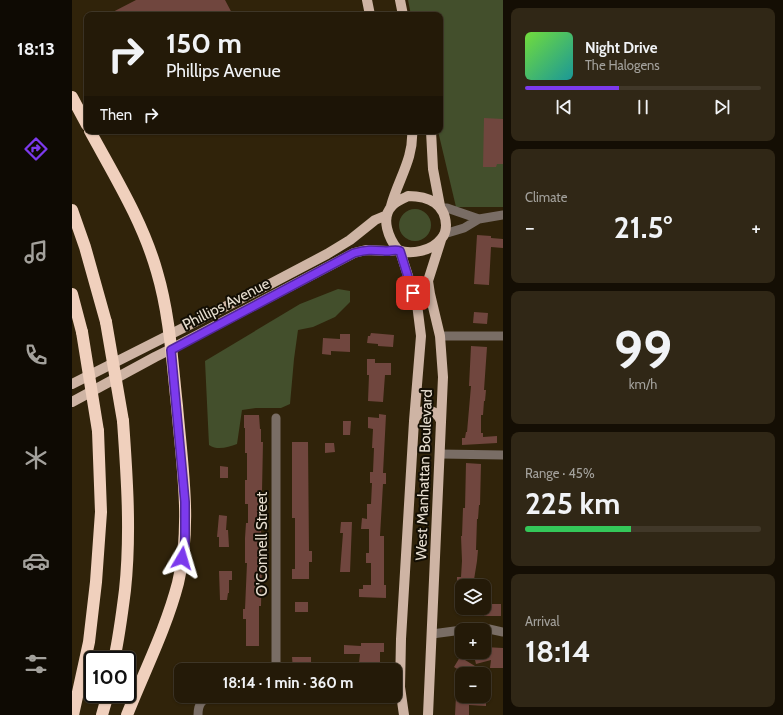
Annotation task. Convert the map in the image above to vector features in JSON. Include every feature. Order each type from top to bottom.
[{"type":"highway","points":[[72,97],[84,119]]},
{"type":"highway","points":[[92,134],[141,226],[158,272],[170,335],[185,502],[185,545],[177,584],[167,616],[127,715]]},
{"type":"highway","points":[[72,210],[85,248],[106,322],[123,421],[128,534],[125,589],[115,651]]},
{"type":"highway","points":[[72,294],[82,332],[98,431],[101,512],[96,582],[88,642],[73,715]]},
{"type":"highway","points":[[102,715],[105,703]]},
{"type":"main road","points":[[367,0],[369,12]]},
{"type":"main road","points":[[400,0],[402,12]]},
{"type":"main road","points":[[412,134],[412,152],[395,191],[389,211],[387,226],[392,243],[399,250],[417,252],[425,250],[443,237],[446,220],[441,207],[433,169],[431,134]]},
{"type":"main road","points":[[72,384],[327,254],[350,240],[374,220],[389,211],[399,200],[408,196],[417,196],[441,207]]},
{"type":"main road","name":"West Manhattan Boulevard","points":[[428,715],[443,377],[440,336],[428,281],[443,237]]},
{"type":"main road","name":"Phillips Avenue","points":[[72,402],[354,253],[376,249],[388,251],[399,250]]},
{"type":"main road","name":"West Manhattan Boulevard","points":[[399,250],[417,304],[420,336],[401,639],[401,663]]},
{"type":"main road","points":[[414,421],[419,414],[427,410],[436,413],[441,421]]},
{"type":"main road","name":"West Manhattan Boulevard","points":[[402,703],[404,715]]},
{"type":"street","points":[[441,207],[479,219]]},
{"type":"street","points":[[443,237],[464,228],[479,219],[503,215]]},
{"type":"street","points":[[440,336],[503,336]]},
{"type":"street","name":"O'Connell Street","points":[[276,418],[276,663]]},
{"type":"street","points":[[440,454],[503,455]]},
{"type":"street","points":[[491,629],[503,632]]},
{"type":"street","points":[[432,634],[455,631]]},
{"type":"street","points":[[198,715],[199,707],[202,703]]},
{"type":"green space","points":[[408,0],[503,0],[503,207],[456,207],[439,134],[443,134],[443,12],[410,12]]},
{"type":"green space","points":[[415,209],[421,210],[428,216],[431,225],[430,231],[424,238],[415,241],[409,240],[402,234],[399,225],[400,219],[406,212]]},
{"type":"green space","points":[[338,289],[350,291],[350,302],[335,317],[313,327],[298,330],[290,404],[281,408],[256,408],[242,410],[237,444],[219,448],[209,445],[205,361],[300,304]]},
{"type":"building","points":[[136,0],[225,0],[231,12],[113,12]]},
{"type":"building","points":[[484,118],[503,119],[503,164],[497,164],[496,167],[483,167]]},
{"type":"building","points":[[477,235],[503,239],[503,248],[491,247],[489,285],[474,284]]},
{"type":"building","points":[[474,312],[488,313],[487,324],[473,323]]},
{"type":"building","points":[[371,333],[394,335],[393,347],[378,346],[378,344],[367,343],[368,336],[370,336]]},
{"type":"building","points":[[340,334],[350,334],[350,352],[331,351],[331,355],[322,354],[323,338],[340,339]]},
{"type":"building","points":[[471,346],[487,347],[484,390],[486,390],[483,415],[481,415],[481,433],[483,433],[483,437],[497,436],[497,443],[462,445],[462,438],[465,438],[467,432],[471,386],[469,386]]},
{"type":"building","points":[[367,359],[375,359],[375,363],[391,363],[391,375],[385,375],[383,402],[368,401],[369,375],[367,375]]},
{"type":"building","points":[[379,414],[386,415],[383,473],[386,473],[386,484],[383,484],[380,536],[384,536],[384,585],[386,585],[386,598],[359,597],[359,589],[363,589],[363,585],[371,585],[371,563],[366,563],[366,553],[369,553],[369,529],[361,529],[362,518],[367,519],[367,504],[371,504],[372,483],[370,483],[370,472],[373,472],[373,429],[368,428],[368,417],[379,418]]},
{"type":"building","points":[[244,415],[259,415],[261,442],[263,442],[262,491],[260,491],[262,563],[261,606],[259,606],[259,646],[246,646],[246,619],[243,619],[243,609],[245,609],[247,563],[245,563],[245,538],[246,523],[248,523],[248,504],[245,504],[247,453],[245,453]]},
{"type":"building","points":[[343,421],[351,421],[350,435],[343,435]]},
{"type":"building","points":[[292,442],[308,442],[309,551],[312,551],[312,562],[309,562],[309,579],[292,579],[292,569],[295,569],[295,518],[292,518]]},
{"type":"building","points":[[325,443],[334,443],[335,452],[325,453]]},
{"type":"building","points":[[466,463],[481,464],[480,505],[477,519],[476,550],[478,550],[474,579],[457,579],[457,577],[461,577],[461,536],[463,508],[465,508]]},
{"type":"building","points":[[220,466],[228,467],[228,478],[220,478]]},
{"type":"building","points":[[219,515],[227,516],[226,530],[228,530],[229,547],[219,547],[219,537],[217,537]]},
{"type":"building","points":[[341,522],[352,522],[350,572],[340,572],[343,533],[340,533]]},
{"type":"building","points":[[219,571],[232,571],[232,580],[229,580],[229,593],[227,600],[220,600]]},
{"type":"building","points":[[295,602],[308,602],[308,612],[295,612]]},
{"type":"building","points":[[491,604],[501,604],[501,616],[484,616],[491,615]]},
{"type":"building","points":[[361,643],[384,643],[384,652],[380,652],[380,663],[359,663],[360,654],[344,654],[344,645],[361,646]]},
{"type":"building","points":[[491,647],[503,648],[503,668],[491,668],[491,660],[476,664],[475,659],[491,659]]},
{"type":"building","points":[[292,657],[311,657],[311,663],[292,663]]},
{"type":"building","points":[[459,659],[463,659],[475,666],[474,667],[454,667]]},
{"type":"building","points":[[456,703],[486,703],[486,706],[469,705],[469,715],[455,715]]},
{"type":"route","points":[[182,558],[185,545],[185,502],[171,350],[354,253],[366,250],[376,249],[400,251],[413,293]]}]
